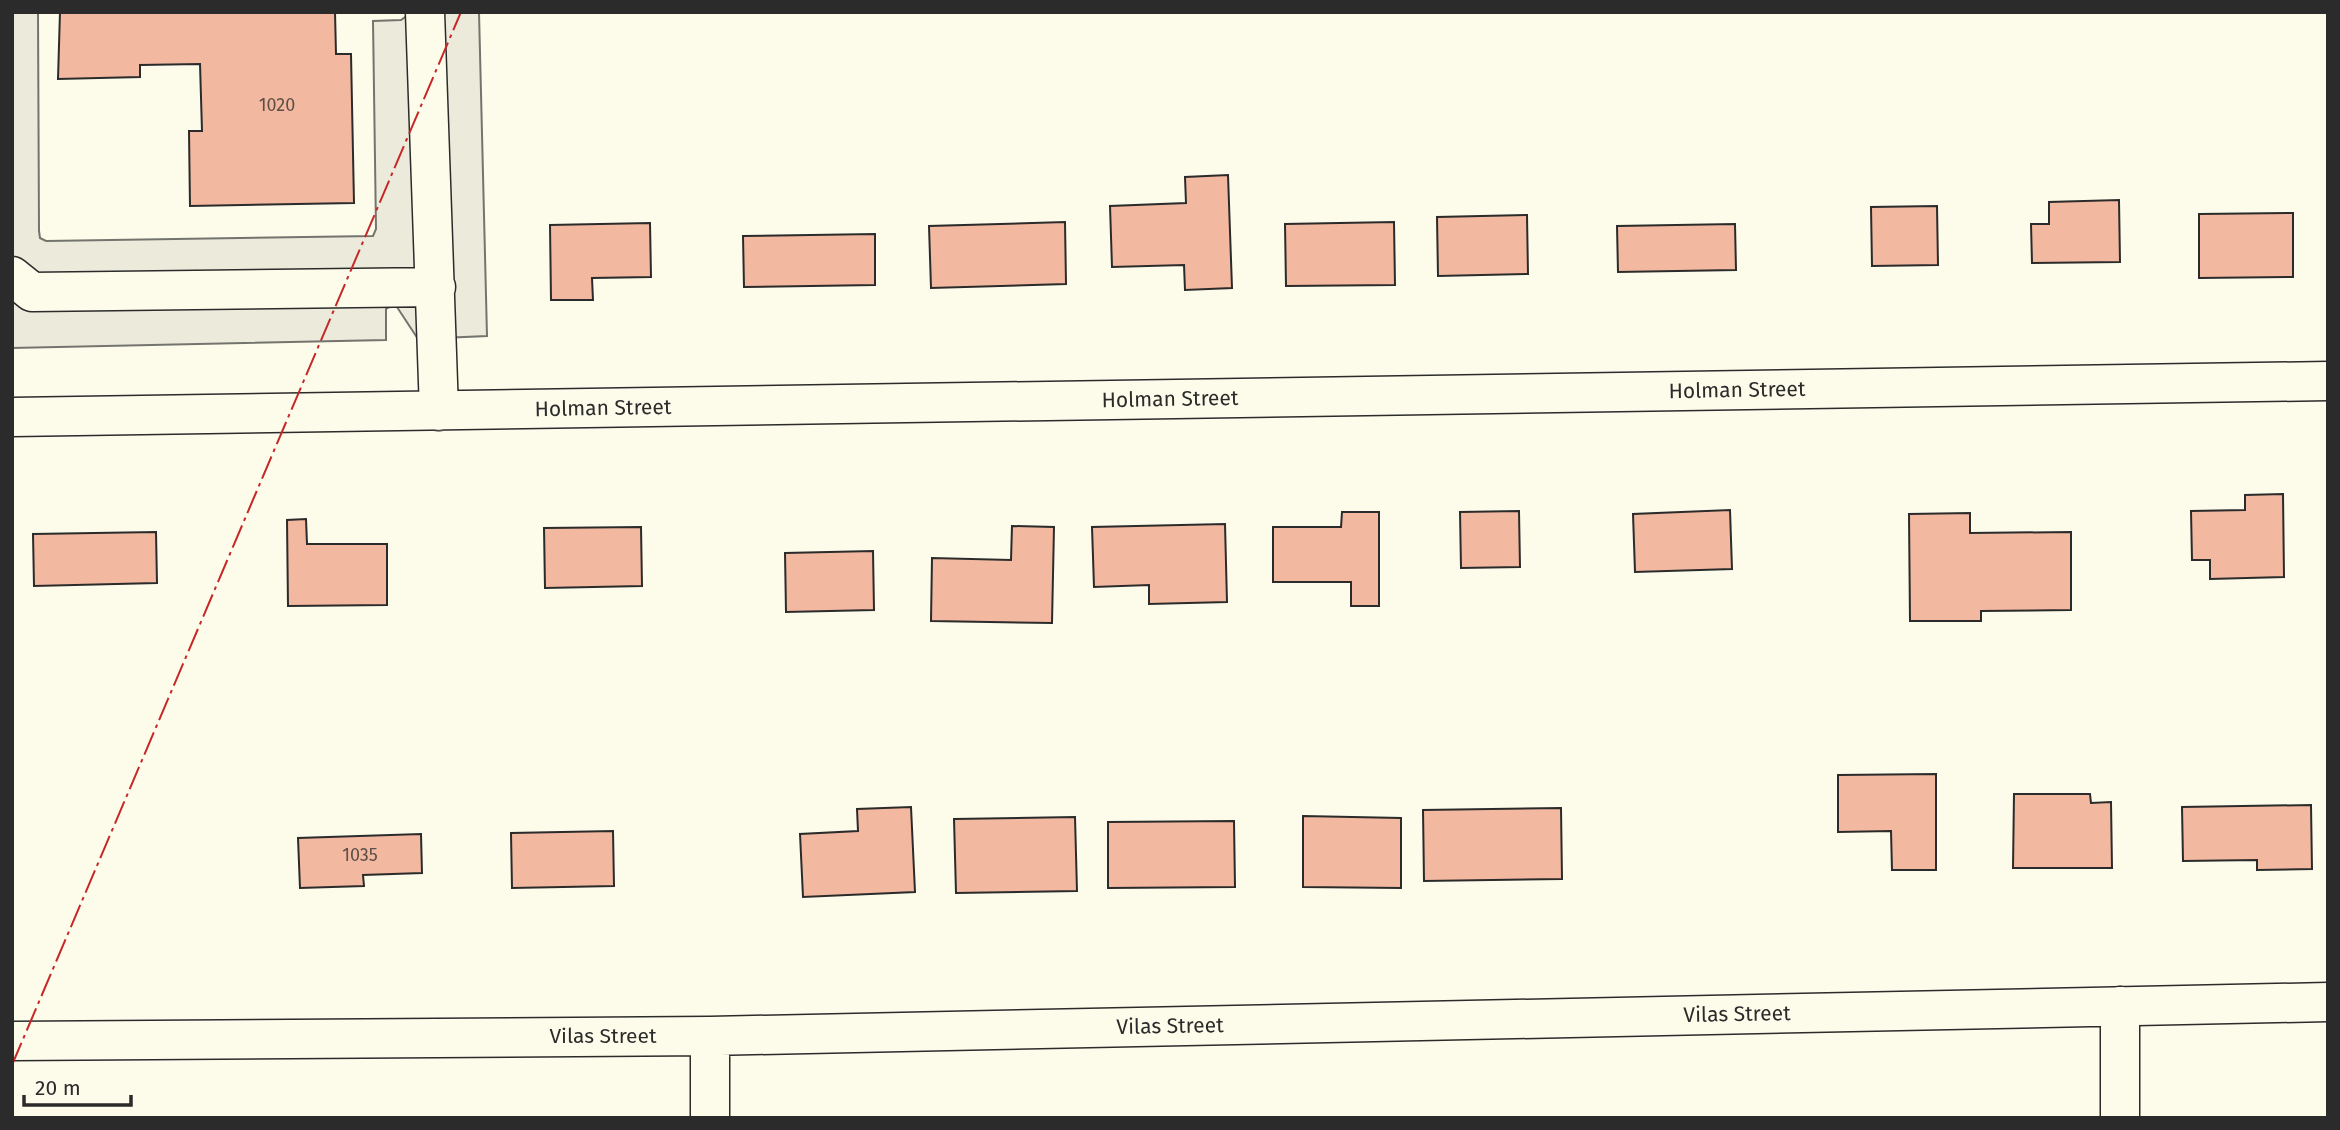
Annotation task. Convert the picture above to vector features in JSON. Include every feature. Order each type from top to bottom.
[{"type":"street","points":[[425,12],[439,411]]},
{"type":"street","points":[[12,276],[32,292],[436,287]]},
{"type":"street","name":"Holman Street","points":[[12,417],[2328,381]]},
{"type":"street","name":"Vilas Street","points":[[12,1041],[710,1035],[2328,1002]]},
{"type":"street","points":[[2120,1006],[2120,1118]]},
{"type":"street","points":[[710,1035],[710,1118]]},
{"type":"shaded area","points":[[12,12],[38,12],[39,231],[40,238],[46,241],[373,236],[376,229],[373,21],[401,20],[412,12],[479,12],[487,336],[418,339],[395,304],[386,309],[386,340],[12,348]]},
{"type":"building","points":[[60,12],[335,12],[336,54],[351,54],[354,203],[190,206],[189,131],[202,131],[200,64],[140,65],[140,77],[58,79]]},
{"type":"building","points":[[1228,175],[1232,288],[1185,290],[1184,265],[1112,267],[1110,206],[1186,203],[1185,177]]},
{"type":"building","points":[[2119,200],[2120,262],[2032,263],[2031,224],[2049,224],[2049,202]]},
{"type":"building","points":[[1937,206],[1938,265],[1872,266],[1871,207]]},
{"type":"building","points":[[2293,213],[2293,277],[2199,278],[2199,214]]},
{"type":"building","points":[[1527,215],[1528,274],[1438,276],[1437,217]]},
{"type":"building","points":[[1065,222],[1066,284],[931,288],[929,226]]},
{"type":"building","points":[[1394,222],[1395,285],[1286,286],[1285,224]]},
{"type":"building","points":[[650,223],[651,277],[592,278],[593,300],[551,300],[550,225]]},
{"type":"building","points":[[1735,224],[1736,270],[1618,272],[1617,226]]},
{"type":"building","points":[[875,234],[875,285],[744,287],[743,236]]},
{"type":"building","points":[[2283,494],[2284,577],[2210,579],[2210,560],[2192,560],[2191,511],[2245,510],[2245,495]]},
{"type":"building","points":[[1730,510],[1732,569],[1635,572],[1633,514]]},
{"type":"building","points":[[1519,511],[1520,567],[1461,568],[1460,512]]},
{"type":"building","points":[[1342,512],[1379,512],[1379,606],[1351,606],[1351,582],[1273,582],[1273,527],[1341,527]]},
{"type":"building","points":[[1970,513],[1970,533],[2071,532],[2071,610],[1981,611],[1981,621],[1910,621],[1909,514]]},
{"type":"building","points":[[306,519],[307,544],[387,544],[387,605],[288,606],[287,520]]},
{"type":"building","points":[[1225,524],[1227,602],[1149,604],[1149,585],[1094,587],[1092,527]]},
{"type":"building","points":[[1012,526],[1054,527],[1052,623],[931,621],[932,558],[1011,560]]},
{"type":"building","points":[[641,527],[642,586],[545,588],[544,528]]},
{"type":"building","points":[[156,532],[157,583],[34,586],[33,534]]},
{"type":"building","points":[[873,551],[874,610],[786,612],[785,553]]},
{"type":"building","points":[[1936,774],[1936,870],[1892,870],[1891,831],[1838,832],[1838,775]]},
{"type":"building","points":[[2014,794],[2090,794],[2091,803],[2111,802],[2112,868],[2013,868]]},
{"type":"building","points":[[2311,805],[2312,869],[2257,870],[2257,860],[2183,861],[2182,807]]},
{"type":"building","points":[[911,807],[915,892],[803,897],[800,834],[858,831],[857,809]]},
{"type":"building","points":[[1561,808],[1562,879],[1424,881],[1423,810]]},
{"type":"building","points":[[1303,816],[1401,818],[1401,888],[1303,887]]},
{"type":"building","points":[[1075,817],[1077,891],[956,893],[954,819]]},
{"type":"building","points":[[1234,821],[1235,887],[1108,888],[1108,822]]},
{"type":"building","points":[[613,831],[614,886],[512,888],[511,833]]},
{"type":"building","points":[[421,834],[422,873],[363,875],[364,886],[300,888],[298,838]]},
{"type":"power","points":[[12,1065],[461,12]]}]
